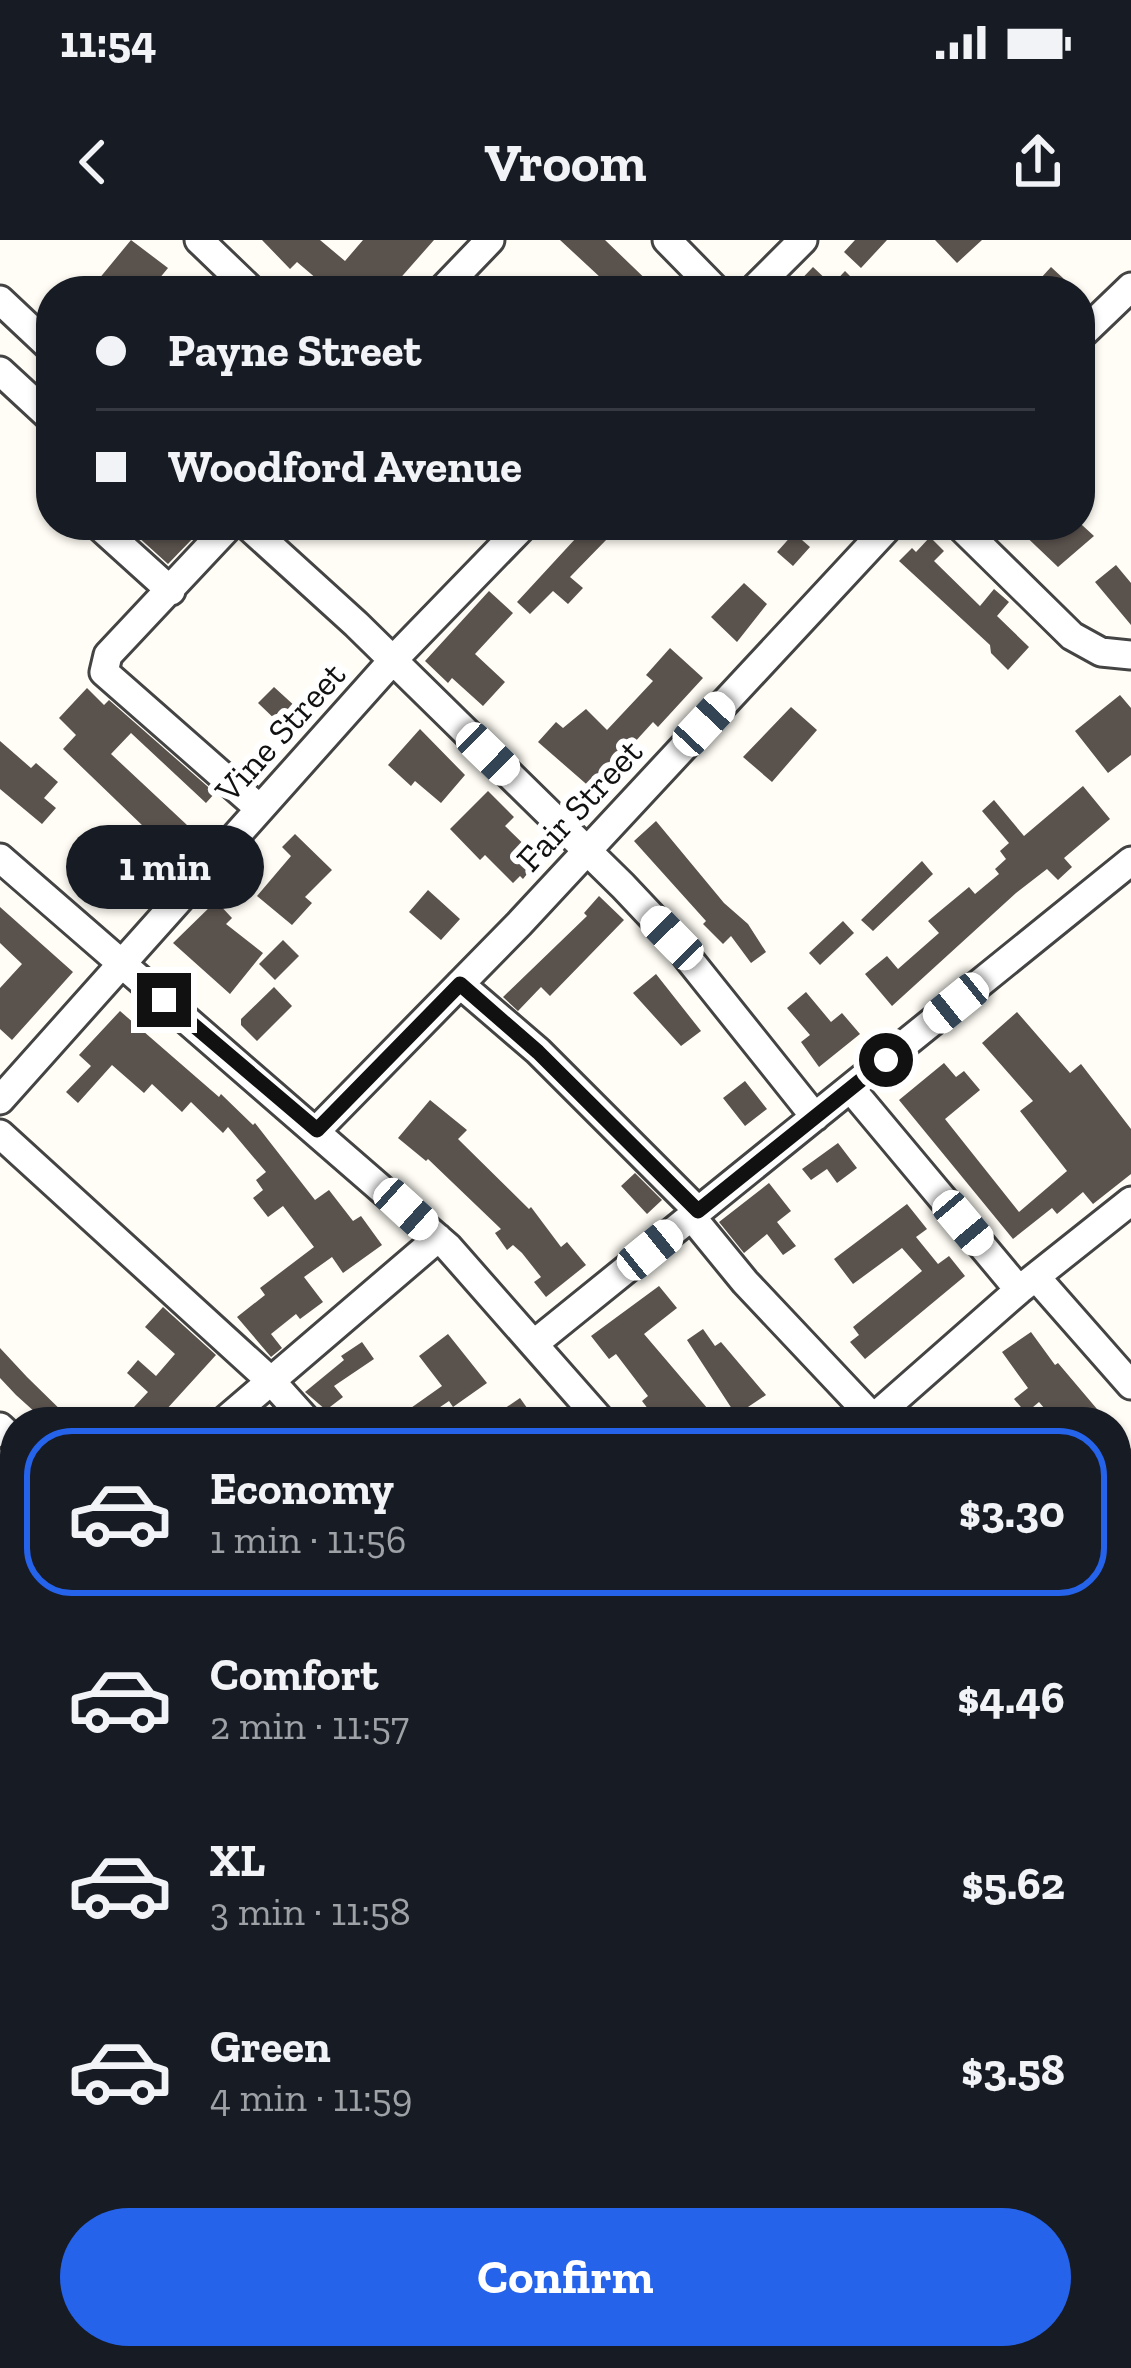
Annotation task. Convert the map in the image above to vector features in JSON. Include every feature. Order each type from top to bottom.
[{"type":"street","points":[[199,240],[236,276]]},
{"type":"street","points":[[455,276],[490,240]]},
{"type":"street","points":[[668,240],[703,276]]},
{"type":"street","points":[[767,276],[803,240]]},
{"type":"street","points":[[1095,321],[1131,286]]},
{"type":"street","points":[[0,300],[36,333]]},
{"type":"street","points":[[0,371],[36,404]]},
{"type":"street","points":[[115,540],[171,591]]},
{"type":"street","points":[[217,540],[107,655],[104,672],[260,808]]},
{"type":"street","points":[[263,540],[393,660],[672,938],[815,1117]]},
{"type":"street","name":"Vine Street","points":[[0,1100],[393,660],[509,540]]},
{"type":"street","name":"Fair Street","points":[[317,1130],[587,851],[876,540]]},
{"type":"street","points":[[974,540],[1072,636],[1101,652],[1131,655]]},
{"type":"street","points":[[0,857],[438,1238],[589,1407]]},
{"type":"street","points":[[536,1343],[1131,860]]},
{"type":"street","points":[[460,984],[538,1052],[695,1213],[745,1282],[820,1357],[861,1407]]},
{"type":"street","points":[[851,1089],[1028,1283],[1131,1385]]},
{"type":"street","points":[[0,1134],[294,1407]]},
{"type":"street","points":[[889,1407],[1028,1283],[1131,1202]]},
{"type":"street","points":[[241,1407],[438,1238]]},
{"type":"building","points":[[131,240],[168,268],[161,276],[101,276]]},
{"type":"building","points":[[262,240],[320,240],[345,261],[363,240],[434,240],[402,276],[313,276],[297,262],[290,269]]},
{"type":"building","points":[[560,240],[605,240],[642,276],[599,276]]},
{"type":"building","points":[[855,240],[887,240],[861,268],[844,252]]},
{"type":"building","points":[[935,240],[982,240],[957,263]]},
{"type":"building","points":[[142,540],[191,540],[168,564]]},
{"type":"building","points":[[574,540],[606,540],[570,577],[583,588],[568,604],[553,591],[530,614],[517,602]]},
{"type":"building","points":[[788,540],[802,540],[810,547],[793,566],[777,552]]},
{"type":"building","points":[[933,540],[944,551],[934,561],[980,606],[994,589],[1009,602],[997,616],[1029,647],[1008,670],[991,653],[990,645],[899,561],[912,548],[916,552]]},
{"type":"building","points":[[1030,540],[1089,540],[1058,567]]},
{"type":"building","points":[[1116,565],[1131,583],[1131,625],[1095,582]]},
{"type":"building","points":[[744,583],[767,604],[737,642],[711,617]]},
{"type":"building","points":[[489,591],[513,613],[475,654],[505,682],[483,706],[425,661]]},
{"type":"building","points":[[670,648],[703,678],[658,727],[653,722],[592,789],[538,742],[556,722],[563,728],[586,709],[607,730],[653,681],[646,675]]},
{"type":"building","points":[[274,687],[297,708],[281,725],[258,703]]},
{"type":"building","points":[[87,688],[104,705],[109,700],[215,793],[206,803],[131,733],[111,754],[187,825],[169,845],[164,840],[140,869],[144,872],[135,884],[131,880],[125,888],[108,876],[144,827],[63,749],[76,735],[59,718]]},
{"type":"building","points":[[1120,695],[1131,708],[1131,755],[1108,773],[1075,731]]},
{"type":"building","points":[[791,707],[817,730],[772,782],[743,757]]},
{"type":"building","points":[[420,729],[465,775],[441,803],[415,781],[411,786],[388,765]]},
{"type":"building","points":[[0,741],[31,768],[36,763],[58,782],[44,798],[56,808],[42,824],[0,789]]},
{"type":"building","points":[[1083,786],[1110,819],[1064,858],[1072,867],[1058,880],[1047,869],[892,1006],[865,974],[887,956],[898,969],[939,933],[928,921],[969,887],[975,894],[999,874],[995,869],[1006,859],[1000,851],[1009,843],[982,811],[994,800],[1024,836]]},
{"type":"building","points":[[488,791],[514,817],[505,826],[539,859],[523,879],[520,876],[513,883],[485,855],[480,860],[450,829]]},
{"type":"building","points":[[656,821],[724,903],[748,924],[766,952],[751,963],[731,936],[723,944],[703,924],[706,921],[634,841]]},
{"type":"building","points":[[295,834],[332,870],[305,897],[312,903],[292,925],[257,896],[291,856],[282,847]]},
{"type":"building","points":[[922,861],[933,874],[873,931],[861,920]]},
{"type":"building","points":[[428,890],[460,919],[441,940],[409,912]]},
{"type":"building","points":[[599,896],[624,920],[550,996],[541,987],[518,1011],[503,997],[587,916],[584,913]]},
{"type":"building","points":[[216,901],[232,918],[226,924],[263,953],[230,994],[173,943]]},
{"type":"building","points":[[0,907],[73,972],[12,1040],[0,1029],[0,988],[22,964],[0,943]]},
{"type":"building","points":[[843,921],[854,933],[820,965],[809,953]]},
{"type":"building","points":[[283,940],[299,956],[275,980],[259,964]]},
{"type":"building","points":[[656,974],[701,1031],[681,1046],[633,993]]},
{"type":"building","points":[[274,987],[292,1006],[257,1041],[241,1019]]},
{"type":"building","points":[[806,992],[831,1022],[842,1013],[860,1034],[819,1067],[801,1042],[810,1035],[787,1008]]},
{"type":"building","points":[[120,1011],[255,1123],[315,1200],[329,1190],[353,1221],[361,1216],[382,1245],[343,1273],[332,1257],[304,1277],[323,1302],[300,1319],[296,1314],[271,1334],[282,1348],[271,1357],[237,1317],[265,1295],[260,1288],[314,1247],[283,1206],[268,1217],[253,1198],[263,1190],[256,1180],[266,1172],[228,1127],[223,1133],[191,1102],[182,1112],[152,1084],[144,1093],[112,1065],[78,1103],[66,1092],[91,1066],[79,1055]]},
{"type":"building","points":[[1017,1012],[1070,1073],[1081,1064],[1131,1129],[1131,1174],[1093,1204],[1083,1192],[1057,1214],[1052,1208],[1013,1239],[899,1100],[944,1063],[956,1077],[964,1071],[980,1090],[945,1119],[1019,1212],[1067,1171],[1020,1111],[1033,1101],[982,1043]]},
{"type":"building","points":[[745,1081],[767,1109],[745,1126],[723,1098]]},
{"type":"building","points":[[430,1100],[467,1130],[458,1139],[531,1207],[561,1247],[567,1242],[586,1265],[546,1297],[534,1282],[541,1277],[522,1253],[513,1245],[507,1250],[495,1233],[501,1229],[428,1159],[398,1138]]},
{"type":"building","points":[[838,1143],[857,1168],[837,1183],[827,1169],[811,1180],[802,1169]]},
{"type":"building","points":[[635,1173],[662,1200],[647,1214],[621,1186]]},
{"type":"building","points":[[769,1183],[791,1211],[777,1222],[796,1246],[783,1255],[767,1234],[744,1253],[719,1222]]},
{"type":"building","points":[[907,1204],[927,1229],[916,1237],[938,1264],[949,1256],[965,1276],[865,1359],[850,1342],[859,1335],[853,1327],[922,1271],[902,1248],[853,1284],[834,1259]]},
{"type":"building","points":[[659,1286],[677,1308],[644,1334],[706,1407],[647,1407],[642,1401],[648,1396],[616,1354],[609,1359],[591,1336]]},
{"type":"building","points":[[163,1307],[216,1355],[169,1407],[134,1407],[148,1392],[127,1373],[138,1360],[156,1376],[175,1354],[145,1327]]},
{"type":"building","points":[[703,1329],[715,1346],[721,1342],[766,1395],[748,1407],[731,1407],[687,1340]]},
{"type":"building","points":[[1031,1332],[1095,1407],[1043,1407],[1039,1402],[1021,1407],[1014,1399],[1028,1388],[1002,1352]]},
{"type":"building","points":[[448,1334],[487,1383],[453,1407],[449,1401],[440,1407],[412,1407],[442,1386],[419,1356]]},
{"type":"building","points":[[362,1342],[374,1359],[334,1386],[343,1397],[322,1407],[305,1392],[344,1360],[341,1356]]},
{"type":"building","points":[[0,1348],[58,1407],[29,1407],[0,1378]]},
{"type":"route","points":[[164,1000],[317,1130],[460,984],[642,1151],[698,1211],[886,1060]]}]
